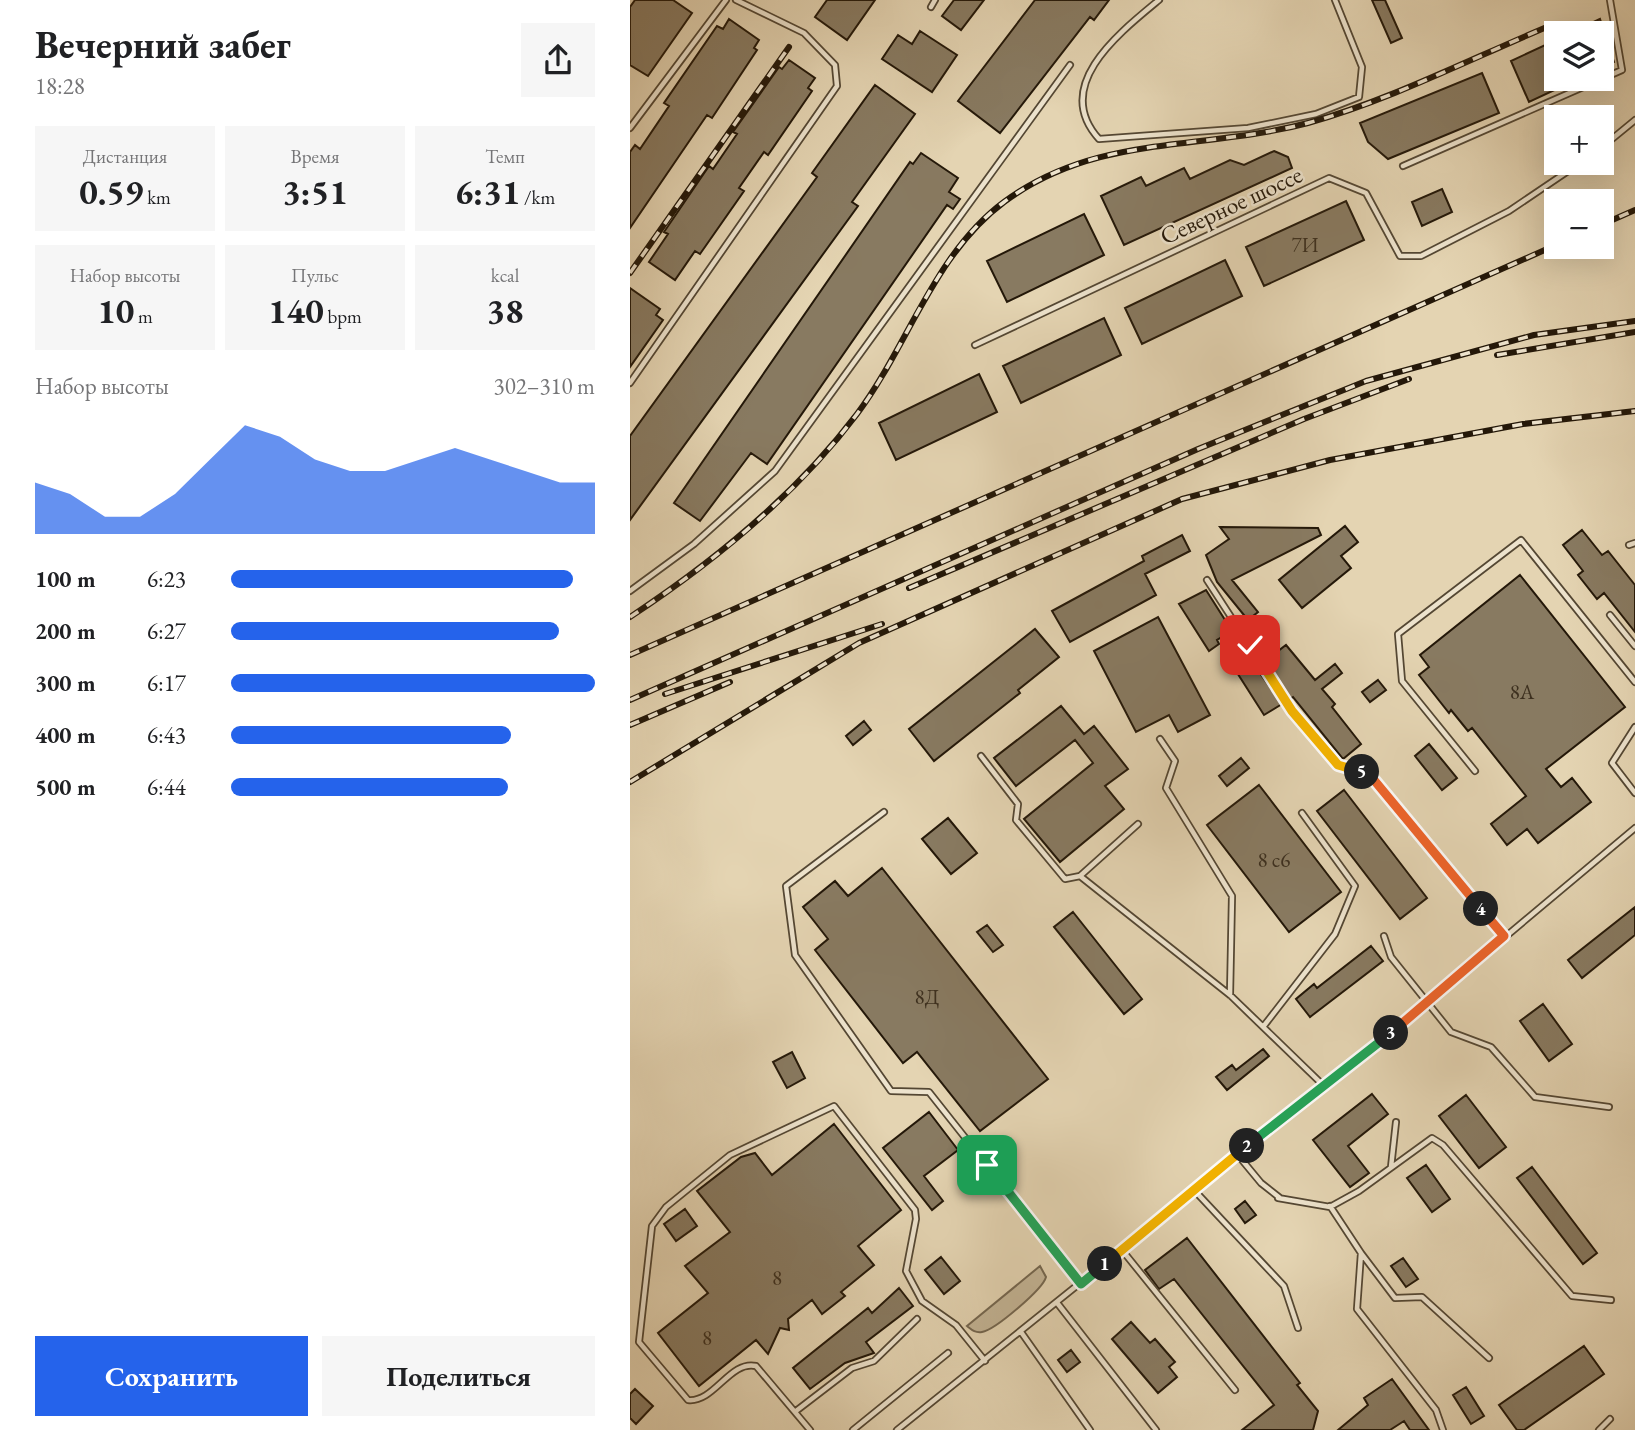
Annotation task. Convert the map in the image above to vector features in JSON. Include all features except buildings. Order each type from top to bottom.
[{"type":"lane","points":[[630,128],[726,0]]},
{"type":"lane","points":[[630,383],[837,86],[835,65],[804,33],[736,0]]},
{"type":"lane","points":[[932,7],[935,0]]},
{"type":"lane","points":[[1159,0],[1093,65],[1084,82],[1081,99],[1086,125],[1099,139],[1248,128],[1316,114],[1360,97],[1362,67],[1335,0]]},
{"type":"lane","points":[[1403,166],[1622,70],[1610,0]]},
{"type":"lane","points":[[630,591],[694,544],[775,471],[1070,65]]},
{"type":"lane","points":[[1614,137],[1635,120]]},
{"type":"lane","name":"Северное шоссе","points":[[975,345],[1329,178],[1366,193],[1400,256],[1421,256],[1510,211],[1562,175]]},
{"type":"lane","points":[[1475,771],[1402,681],[1398,634],[1521,540],[1635,682]]},
{"type":"lane","points":[[1207,580],[1300,720],[1338,765],[1369,774],[1504,936]]},
{"type":"lane","points":[[1610,615],[1635,646]]},
{"type":"lane","points":[[1635,727],[1612,763],[1635,793]]},
{"type":"lane","points":[[1160,739],[1175,761],[1166,789],[1232,896],[1230,995]]},
{"type":"lane","points":[[981,756],[1018,804],[1016,820],[1065,879],[1080,876],[1138,824]]},
{"type":"lane","points":[[884,812],[786,886],[795,955],[891,1091],[929,1092],[1081,1284]]},
{"type":"lane","points":[[1263,1027],[1335,934],[1355,886],[1302,813]]},
{"type":"lane","points":[[897,1430],[985,1362],[1237,1154],[1426,1003],[1635,828]]},
{"type":"lane","points":[[1080,876],[1230,995],[1323,1085]]},
{"type":"lane","points":[[1384,936],[1391,957],[1451,1032],[1491,1047],[1535,1097],[1609,1107]]},
{"type":"lane","points":[[810,1430],[760,1368],[750,1364],[699,1399],[688,1400],[639,1342],[652,1226],[666,1207],[730,1155],[834,1106],[915,1210],[916,1219],[905,1271],[922,1301],[956,1325],[985,1362]]},
{"type":"lane","points":[[1391,1167],[1396,1122]]},
{"type":"lane","points":[[1237,1154],[1261,1183],[1278,1198],[1330,1206],[1359,1191],[1432,1138],[1443,1145],[1572,1296],[1611,1300]]},
{"type":"lane","points":[[1195,1190],[1284,1286],[1298,1328]]},
{"type":"lane","points":[[1330,1206],[1395,1298],[1422,1297],[1489,1358]]},
{"type":"lane","points":[[1122,1250],[1235,1390]]},
{"type":"lane","points":[[1361,1253],[1357,1309],[1436,1410],[1443,1430]]},
{"type":"lane","points":[[1058,1303],[1156,1430]]},
{"type":"lane","points":[[796,1411],[852,1368],[874,1362],[917,1319]]},
{"type":"lane","points":[[1021,1332],[1090,1430]]},
{"type":"lane","points":[[853,1430],[948,1353]]},
{"type":"lane","points":[[1599,1430],[1610,1419]]},
{"type":"shaded area","points":[[1040,1266],[1046,1277],[1043,1283],[1018,1308],[988,1330],[975,1332],[967,1326]]},
{"type":"railway","points":[[630,617],[723,550],[780,500],[833,444],[875,388],[940,274],[980,223],[1004,202],[1039,180],[1076,164],[1113,154],[1268,132],[1308,123],[1401,90],[1544,28]]},
{"type":"railway","points":[[630,273],[789,47]]},
{"type":"railway","points":[[1614,219],[1635,210]]},
{"type":"railway","points":[[630,655],[1544,250]]},
{"type":"railway","points":[[630,700],[1198,449],[1366,381],[1534,335],[1635,321]]},
{"type":"railway","points":[[1497,355],[1635,332]]},
{"type":"railway","points":[[909,588],[1304,419],[1409,379]]},
{"type":"railway","points":[[630,782],[859,643],[1182,499],[1330,460],[1523,424],[1635,411]]},
{"type":"railway","points":[[665,694],[882,624]]},
{"type":"railway","points":[[630,725],[730,682]]},
{"type":"route","points":[[987,1165],[1081,1284],[1237,1154],[1368,1052],[1504,936],[1369,774],[1338,765],[1292,711],[1250,645]]}]
